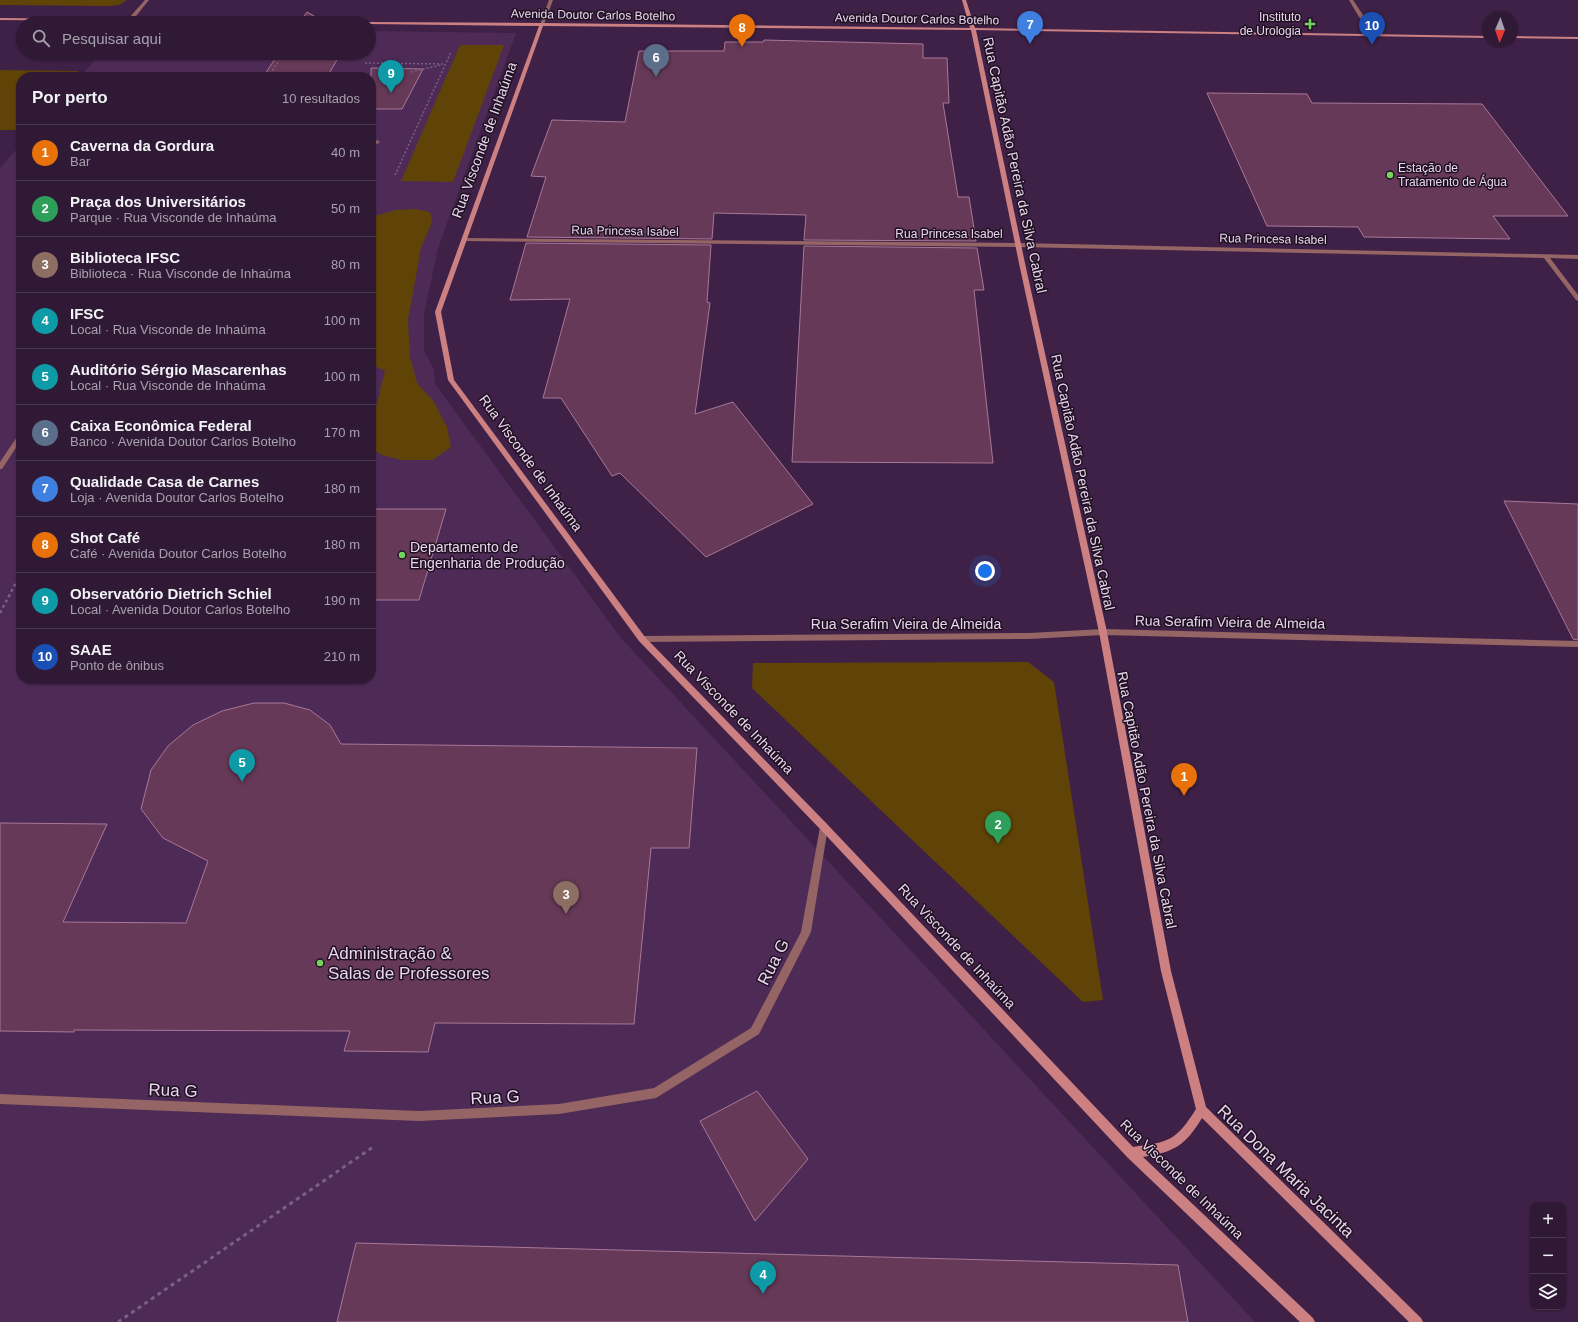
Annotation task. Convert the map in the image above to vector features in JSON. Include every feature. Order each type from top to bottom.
[{"type":"main road","name":"Rua Capitão Adão Pereira da Silva Cabral","points":[[964,0],[973,29],[1103,632],[1166,971]]},
{"type":"main road","points":[[0,19],[16,19]]},
{"type":"main road","name":"Avenida Doutor Carlos Botelho","points":[[376,23],[973,29],[1482,37]]},
{"type":"main road","name":"Rua Visconde de Inhaúma","points":[[542,24],[438,312],[451,380],[642,639],[824,827],[1131,1153],[1309,1322]]},
{"type":"main road","points":[[1518,37],[1578,38]]},
{"type":"main road","name":"Rua Dona Maria Jacinta","points":[[1166,971],[1201,1110],[1417,1322]]},
{"type":"main road","points":[[1131,1153],[1163,1149],[1179,1142],[1190,1130],[1201,1110]]},
{"type":"street","points":[[133,16],[147,0]]},
{"type":"street","name":"Rua Visconde de Inhaúma","points":[[542,24],[551,0]]},
{"type":"street","points":[[1351,0],[1361,16],[1380,35]]},
{"type":"street","name":"Rua Princesa Isabel","points":[[464,240],[1019,245],[1578,257]]},
{"type":"street","points":[[1546,257],[1578,299]]},
{"type":"street","points":[[0,467],[16,443]]},
{"type":"street","name":"Rua Serafim Vieira de Almeida","points":[[642,639],[1029,636],[1103,632],[1578,644]]},
{"type":"street","name":"Rua G","points":[[0,1100],[419,1116],[559,1109],[656,1093],[755,1031],[806,932],[824,827]]},
{"type":"path","points":[[395,176],[451,50]]},
{"type":"path","points":[[271,72],[279,60]]},
{"type":"path","points":[[364,63],[445,64]]},
{"type":"path","points":[[411,72],[445,64]]},
{"type":"path","points":[[0,613],[16,583]]},
{"type":"path","points":[[118,1322],[419,1116]]},
{"type":"shaded area","points":[[0,0],[127,0],[119,5],[107,6],[0,5]]},
{"type":"shaded area","points":[[376,31],[516,33],[438,248],[424,314],[424,350],[434,370],[435,384],[621,638],[1255,1322],[0,1322],[0,168],[16,150],[16,684],[376,684],[376,72],[84,72],[95,60],[376,60]]},
{"type":"shaded area","points":[[460,45],[504,45],[453,182],[401,181]]},
{"type":"shaded area","points":[[0,70],[79,71],[16,72],[16,130],[0,130]]},
{"type":"shaded area","points":[[415,209],[430,212],[432,222],[421,248],[408,320],[410,357],[417,383],[434,402],[447,427],[451,447],[433,460],[401,460],[382,455],[376,451],[376,407],[385,371],[376,366],[376,216],[396,210]]},
{"type":"shaded area","points":[[1028,662],[1054,682],[1103,1000],[1083,1002],[752,688],[753,663]]},
{"type":"building","points":[[307,12],[314,16],[304,16]]},
{"type":"building","points":[[764,40],[923,44],[923,58],[947,58],[949,103],[943,103],[958,197],[969,197],[976,241],[804,240],[806,215],[714,213],[712,239],[527,237],[546,177],[531,176],[552,120],[625,122],[639,51],[724,51],[725,42],[763,42]]},
{"type":"building","points":[[274,60],[337,60],[330,72],[266,72]]},
{"type":"building","points":[[371,68],[423,69],[402,109],[376,109],[376,72],[371,72]]},
{"type":"building","name":"Estação de Tratamento de Água","points":[[1207,93],[1307,94],[1312,103],[1482,104],[1568,216],[1493,216],[1510,239],[1364,237],[1358,227],[1267,226]]},
{"type":"building","points":[[526,243],[711,245],[707,302],[710,303],[695,414],[733,402],[813,504],[706,557],[620,473],[612,476],[561,398],[543,398],[570,299],[510,300]]},
{"type":"building","points":[[804,246],[977,248],[984,290],[974,290],[993,463],[792,462]]},
{"type":"building","points":[[1504,501],[1578,504],[1578,640],[1573,639]]},
{"type":"building","name":"Departamento de Engenharia de Produção","points":[[376,509],[446,509],[419,600],[376,600]]},
{"type":"building","points":[[254,703],[284,703],[310,710],[330,725],[341,744],[697,748],[689,848],[651,848],[634,1024],[435,1023],[428,1052],[344,1051],[350,1031],[0,1031],[0,823],[107,824],[63,922],[186,923],[208,861],[163,838],[141,809],[151,770],[168,746],[193,725],[222,711]]},
{"type":"building","points":[[757,1091],[808,1159],[755,1221],[700,1121]]},
{"type":"building","points":[[356,1243],[1178,1265],[1188,1322],[337,1322]]},
{"type":"place","name":"Instituto de Urologia","points":[[1310,24]]},
{"type":"place","name":"Qualidade Casa de Carnes","points":[[1030,44]]},
{"type":"place","name":"SAAE","points":[[1372,45]]},
{"type":"place","name":"Shot Café","points":[[742,47]]},
{"type":"place","name":"Caixa Econômica Federal","points":[[656,77]]},
{"type":"place","name":"Observatório Dietrich Schiel","points":[[391,93]]},
{"type":"place","name":"Estação de Tratamento de Água","points":[[1390,175]]},
{"type":"place","name":"Departamento de Engenharia de Produção","points":[[402,555]]},
{"type":"place","name":"Auditório Sérgio Mascarenhas","points":[[242,782]]},
{"type":"place","name":"Caverna da Gordura","points":[[1184,796]]},
{"type":"place","name":"Praça dos Universitários","points":[[998,844]]},
{"type":"place","name":"Biblioteca IFSC","points":[[566,914]]},
{"type":"place","name":"Administração & Salas de Professores","points":[[320,963]]},
{"type":"place","name":"IFSC","points":[[763,1294]]}]
